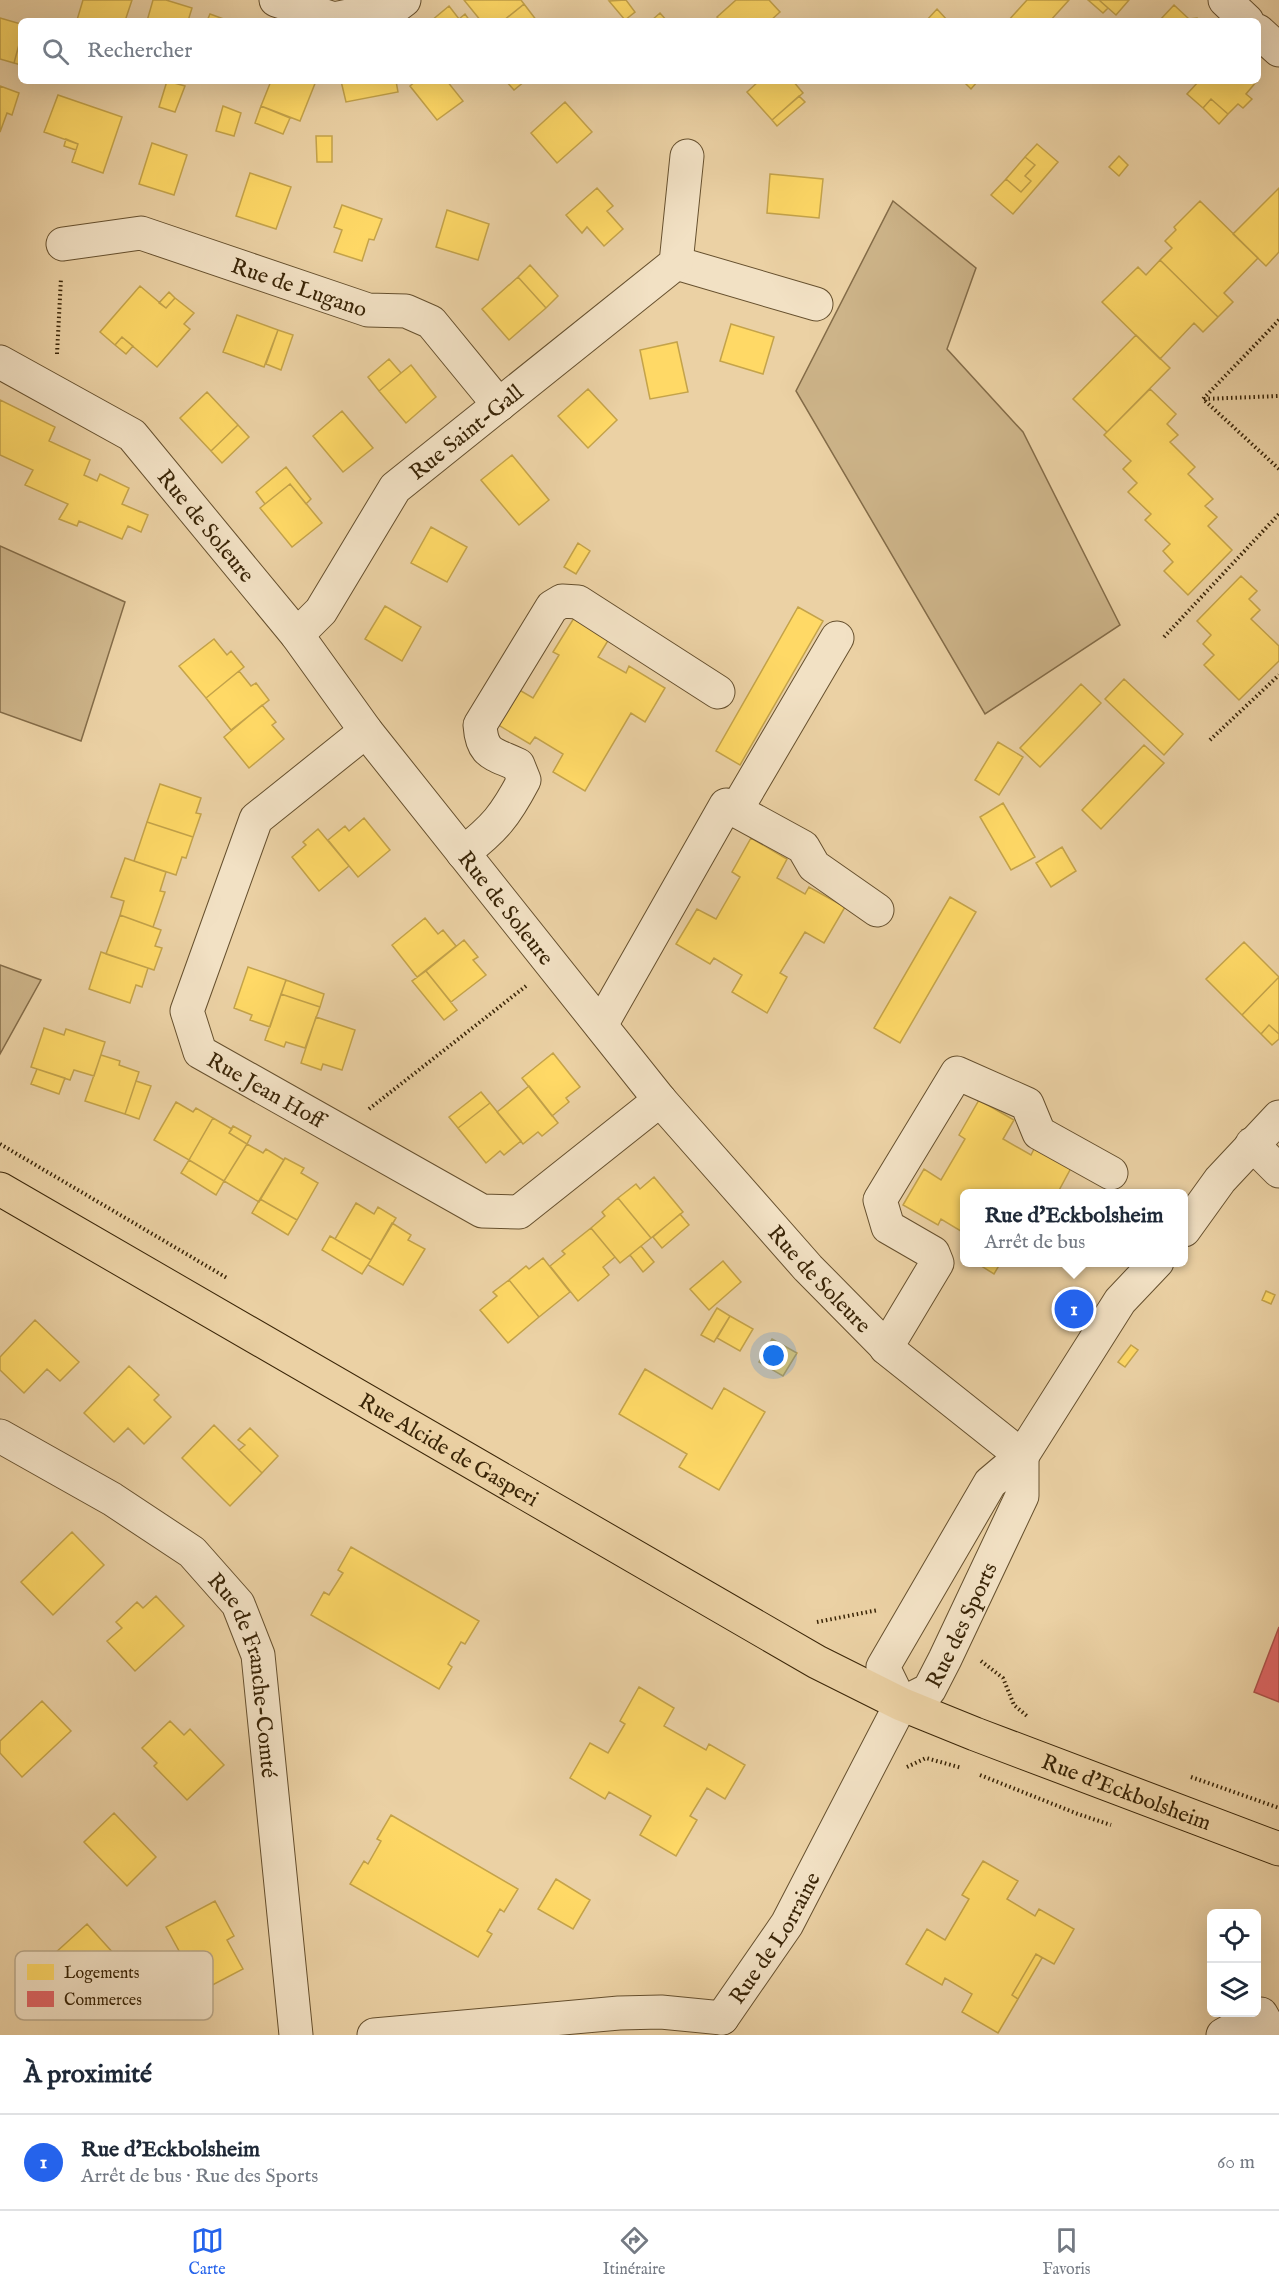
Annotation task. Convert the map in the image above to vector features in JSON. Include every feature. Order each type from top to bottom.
[{"type":"main road","name":"Rue Alcide de Gasperi","points":[[0,1190],[817,1662],[901,1704]]},
{"type":"main road","name":"Rue d'Eckbolsheim","points":[[901,1704],[1275,1851]]},
{"type":"street","points":[[276,0],[331,18]]},
{"type":"street","points":[[339,18],[396,6],[404,0]]},
{"type":"street","points":[[1225,0],[1244,18]]},
{"type":"street","points":[[1261,34],[1279,50]]},
{"type":"street","points":[[687,156],[676,262],[816,304]]},
{"type":"street","name":"Rue de Lugano","points":[[63,244],[141,233],[368,310],[406,311],[431,322],[499,405]]},
{"type":"street","name":"Rue Saint-Gall","points":[[297,635],[321,611],[395,488],[676,262]]},
{"type":"street","name":"Rue de Soleure","points":[[0,362],[132,435],[297,635],[366,731],[660,1100],[808,1268],[886,1348],[1022,1456]]},
{"type":"street","points":[[463,853],[489,833],[506,813],[524,780],[518,765],[486,749],[481,741],[480,725],[552,607],[562,601],[578,602],[718,692]]},
{"type":"street","points":[[736,810],[837,638]]},
{"type":"street","name":"Rue Jean Hoff","points":[[366,731],[256,819],[187,1011],[200,1052],[482,1211],[519,1212],[660,1100]]},
{"type":"street","points":[[601,1025],[726,805],[803,847],[814,866],[877,910]]},
{"type":"street","points":[[886,1348],[936,1263],[933,1253],[888,1227],[880,1200],[957,1073],[1027,1104],[1039,1133],[1111,1173]]},
{"type":"street","points":[[1188,1224],[1220,1180],[1279,1117]]},
{"type":"street","points":[[1252,1144],[1279,1171]]},
{"type":"street","name":"Rue des Sports","points":[[1022,1456],[1022,1496],[948,1652],[929,1690],[901,1704],[883,1667],[990,1483],[1022,1456],[1120,1301],[1153,1267]]},
{"type":"street","name":"Rue de Franche-Comté","points":[[0,1436],[112,1499],[192,1552],[238,1604],[258,1655],[296,2035]]},
{"type":"street","name":"Rue de Lorraine","points":[[374,2035],[619,2013],[661,2012],[725,2026],[787,1924],[901,1704]]},
{"type":"street","points":[[1223,2035],[1262,2014],[1273,2035]]},
{"type":"path","points":[[55,392],[63,244]]},
{"type":"path","points":[[1203,399],[1279,320]]},
{"type":"path","points":[[1203,399],[1279,396]]},
{"type":"path","points":[[1203,399],[1279,470]]},
{"type":"path","points":[[1164,637],[1279,514]]},
{"type":"path","points":[[1210,740],[1279,675]]},
{"type":"path","points":[[348,1135],[360,1116],[552,965]]},
{"type":"path","points":[[983,1662],[1003,1678],[1014,1705],[1029,1718]]},
{"type":"path","points":[[867,1766],[895,1773],[926,1758],[961,1768]]},
{"type":"path","points":[[1190,1776],[1279,1808]]},
{"type":"shaded area","points":[[893,201],[976,268],[947,349],[1023,432],[1120,625],[985,714],[796,391]]},
{"type":"shaded area","points":[[0,546],[125,602],[81,741],[0,712]]},
{"type":"shaded area","points":[[0,965],[41,980],[0,1054]]},
{"type":"building: Logements","points":[[83,0],[132,0],[126,18],[78,18]]},
{"type":"building: Logements","points":[[153,0],[166,0],[192,8],[189,18],[148,18]]},
{"type":"building: Logements","points":[[464,0],[521,0],[524,4],[507,18],[479,18]]},
{"type":"building: Logements","points":[[626,0],[635,12],[628,18],[623,18],[609,1]]},
{"type":"building: Logements","points":[[736,0],[769,0],[780,12],[773,18],[717,17]]},
{"type":"building: Logements","points":[[1027,0],[1069,0],[1053,18],[1011,18]]},
{"type":"building: Logements","points":[[1088,0],[1099,0],[1108,8],[1103,13]]},
{"type":"building: Logements","points":[[1099,0],[1129,0],[1116,15]]},
{"type":"building: Logements","points":[[524,4],[535,18],[507,18]]},
{"type":"building: Logements","points":[[1174,5],[1188,18],[1162,18]]},
{"type":"building: Logements","points":[[449,6],[458,18],[435,18]]},
{"type":"building: Logements","points":[[937,9],[945,18],[929,18]]},
{"type":"building: Logements","points":[[660,13],[664,18],[654,18]]},
{"type":"building: Logements","points":[[210,14],[221,18],[208,18]]},
{"type":"building: Logements","points":[[0,18],[18,23],[18,48],[14,63],[0,59]]},
{"type":"building: Logements","points":[[18,48],[18,64],[14,63]]},
{"type":"building: Logements","points":[[166,84],[185,86],[175,112],[159,107]]},
{"type":"building: Logements","points":[[270,84],[315,84],[300,121],[261,106]]},
{"type":"building: Logements","points":[[342,84],[397,84],[398,92],[346,102]]},
{"type":"building: Logements","points":[[412,84],[449,84],[463,101],[437,120],[410,86]]},
{"type":"building: Logements","points":[[509,84],[521,84],[514,90]]},
{"type":"building: Logements","points":[[756,84],[796,84],[803,93],[772,120],[747,92]]},
{"type":"building: Logements","points":[[966,84],[975,84],[971,89]]},
{"type":"building: Logements","points":[[1196,84],[1254,84],[1246,94],[1252,99],[1243,108],[1238,104],[1228,114],[1211,99],[1203,108],[1187,94]]},
{"type":"building: Logements","points":[[0,86],[19,93],[12,115],[7,113],[0,132]]},
{"type":"building: Logements","points":[[58,95],[122,117],[103,173],[72,162],[78,144],[44,132]]},
{"type":"building: Logements","points":[[799,96],[805,102],[777,126],[772,120]]},
{"type":"building: Logements","points":[[1211,99],[1228,114],[1219,124],[1203,108]]},
{"type":"building: Logements","points":[[565,102],[592,132],[557,163],[531,133]]},
{"type":"building: Logements","points":[[223,106],[241,113],[234,136],[216,131]]},
{"type":"building: Logements","points":[[261,106],[290,118],[283,134],[255,123]]},
{"type":"building: Logements","points":[[316,136],[332,136],[332,162],[317,162]]},
{"type":"building: Logements","points":[[66,139],[78,144],[76,150],[64,146]]},
{"type":"building: Logements","points":[[152,143],[187,155],[174,195],[139,184]]},
{"type":"building: Logements","points":[[1037,144],[1058,162],[1013,214],[991,195],[1006,179],[1021,192],[1031,181],[1025,176],[1035,165],[1025,157]]},
{"type":"building: Logements","points":[[1119,156],[1128,165],[1119,176],[1109,167]]},
{"type":"building: Logements","points":[[1025,157],[1035,165],[1025,176],[1031,181],[1021,192],[1006,179]]},
{"type":"building: Logements","points":[[250,173],[291,187],[276,229],[236,216]]},
{"type":"building: Logements","points":[[770,174],[823,179],[819,218],[767,213]]},
{"type":"building: Logements","points":[[597,188],[613,206],[607,211],[623,229],[604,246],[587,227],[582,233],[566,215]]},
{"type":"building: Logements","points":[[1279,188],[1279,252],[1266,266],[1233,234]]},
{"type":"building: Logements","points":[[1200,201],[1258,258],[1224,293],[1233,302],[1218,317],[1160,260],[1172,248],[1165,241],[1176,230],[1174,227]]},
{"type":"building: Logements","points":[[342,205],[382,219],[374,240],[369,239],[362,261],[334,252],[342,230],[334,227]]},
{"type":"building: Logements","points":[[447,210],[489,224],[478,260],[436,247]]},
{"type":"building: Logements","points":[[1160,260],[1218,317],[1203,332],[1194,323],[1160,359],[1102,302],[1138,267],[1146,275]]},
{"type":"building: Logements","points":[[530,265],[558,296],[546,308],[518,277]]},
{"type":"building: Logements","points":[[518,277],[546,308],[509,340],[482,309]]},
{"type":"building: Logements","points":[[140,286],[166,308],[175,298],[194,313],[184,324],[190,329],[157,367],[122,337],[115,345],[100,332]]},
{"type":"building: Logements","points":[[169,292],[175,298],[166,308],[159,303]]},
{"type":"building: Logements","points":[[237,315],[278,330],[264,367],[223,352]]},
{"type":"building: Logements","points":[[731,324],[774,337],[763,374],[720,361]]},
{"type":"building: Logements","points":[[278,330],[293,335],[281,370],[266,364]]},
{"type":"building: Logements","points":[[1136,335],[1170,368],[1107,432],[1073,399]]},
{"type":"building: Logements","points":[[122,337],[133,346],[126,354],[115,345]]},
{"type":"building: Logements","points":[[677,342],[688,392],[650,399],[640,350]]},
{"type":"building: Logements","points":[[389,359],[401,373],[379,391],[368,377]]},
{"type":"building: Logements","points":[[411,365],[436,397],[406,423],[379,391]]},
{"type":"building: Logements","points":[[588,389],[617,420],[588,448],[558,416]]},
{"type":"building: Logements","points":[[1150,389],[1176,414],[1167,424],[1178,435],[1170,442],[1195,467],[1188,474],[1213,499],[1205,506],[1217,517],[1208,526],[1232,550],[1188,595],[1164,571],[1173,562],[1163,551],[1170,544],[1145,520],[1151,514],[1128,492],[1137,483],[1123,469],[1131,461],[1104,435]]},
{"type":"building: Logements","points":[[207,392],[238,425],[211,451],[180,418]]},
{"type":"building: Logements","points":[[0,400],[55,427],[49,441],[90,460],[84,475],[97,481],[100,474],[129,488],[122,504],[148,515],[141,532],[128,526],[122,539],[79,521],[77,526],[59,519],[68,504],[25,485],[33,470],[0,455]]},
{"type":"building: Logements","points":[[342,411],[373,448],[343,472],[313,436]]},
{"type":"building: Logements","points":[[238,425],[249,437],[222,463],[211,451]]},
{"type":"building: Logements","points":[[512,455],[549,500],[519,525],[481,480]]},
{"type":"building: Logements","points":[[286,467],[311,499],[306,504],[290,484],[265,504],[256,492]]},
{"type":"building: Logements","points":[[290,484],[322,523],[292,547],[260,508]]},
{"type":"building: Logements","points":[[431,527],[467,547],[447,582],[411,563]]},
{"type":"building: Logements","points":[[578,543],[590,551],[576,574],[564,567]]},
{"type":"building: Logements","points":[[1241,576],[1257,591],[1249,599],[1260,610],[1251,619],[1279,646],[1279,661],[1239,700],[1204,665],[1214,655],[1203,644],[1211,635],[1197,621]]},
{"type":"building: Logements","points":[[385,606],[421,627],[402,661],[365,639]]},
{"type":"building: Logements","points":[[798,607],[823,621],[740,765],[716,751]]},
{"type":"building: Logements","points":[[574,618],[609,639],[598,657],[626,673],[629,666],[665,688],[645,722],[631,713],[585,791],[553,772],[563,754],[535,737],[530,744],[495,723],[516,688],[533,698],[559,655],[553,652]]},
{"type":"building: Logements","points":[[214,639],[227,655],[231,651],[244,667],[206,698],[179,666]]},
{"type":"building: Logements","points":[[239,671],[251,686],[256,683],[269,700],[231,730],[206,698]]},
{"type":"building: Logements","points":[[1124,679],[1183,734],[1164,755],[1105,699]]},
{"type":"building: Logements","points":[[1081,684],[1101,703],[1040,767],[1020,748]]},
{"type":"building: Logements","points":[[262,705],[276,722],[272,725],[284,739],[249,768],[224,737]]},
{"type":"building: Logements","points":[[998,742],[1023,757],[999,795],[975,780]]},
{"type":"building: Logements","points":[[1144,745],[1164,763],[1101,829],[1082,810]]},
{"type":"building: Logements","points":[[160,784],[201,798],[196,813],[201,814],[193,837],[147,822]]},
{"type":"building: Logements","points":[[1003,803],[1035,857],[1011,870],[980,817]]},
{"type":"building: Logements","points":[[364,818],[390,850],[358,877],[328,840],[345,826],[349,831]]},
{"type":"building: Logements","points":[[147,822],[193,837],[186,858],[182,857],[176,875],[134,861]]},
{"type":"building: Logements","points":[[318,829],[349,866],[319,891],[292,857],[306,845],[303,842]]},
{"type":"building: Logements","points":[[751,838],[787,859],[777,878],[805,894],[809,887],[845,907],[824,943],[805,932],[780,973],[787,977],[767,1013],[732,992],[742,975],[714,958],[710,964],[676,944],[697,909],[716,919],[740,877],[732,872]]},
{"type":"building: Logements","points":[[1062,847],[1076,871],[1051,887],[1036,863]]},
{"type":"building: Logements","points":[[125,858],[166,872],[160,891],[165,892],[153,927],[120,915],[124,901],[111,897]]},
{"type":"building: Logements","points":[[950,897],[976,912],[900,1043],[874,1028]]},
{"type":"building: Logements","points":[[120,915],[161,930],[155,946],[162,948],[154,970],[106,954]]},
{"type":"building: Logements","points":[[425,918],[438,934],[443,930],[456,946],[417,977],[392,945]]},
{"type":"building: Logements","points":[[464,940],[478,957],[473,960],[486,975],[451,1002],[426,971]]},
{"type":"building: Logements","points":[[1244,942],[1279,977],[1242,1015],[1206,979]]},
{"type":"building: Logements","points":[[101,952],[148,968],[142,987],[136,985],[130,1003],[89,989]]},
{"type":"building: Logements","points":[[248,967],[286,980],[270,1027],[250,1020],[252,1015],[234,1008]]},
{"type":"building: Logements","points":[[426,971],[457,1010],[444,1020],[412,981]]},
{"type":"building: Logements","points":[[1279,977],[1279,1034],[1269,1025],[1261,1034],[1242,1015]]},
{"type":"building: Logements","points":[[286,980],[324,994],[320,1007],[281,994]]},
{"type":"building: Logements","points":[[281,994],[320,1007],[305,1048],[286,1042],[284,1047],[265,1040]]},
{"type":"building: Logements","points":[[316,1017],[355,1030],[342,1070],[323,1064],[321,1070],[301,1063]]},
{"type":"building: Logements","points":[[1269,1025],[1279,1034],[1279,1039],[1272,1045],[1261,1034]]},
{"type":"building: Logements","points":[[44,1028],[64,1035],[66,1029],[105,1042],[94,1076],[74,1070],[70,1080],[31,1067]]},
{"type":"building: Logements","points":[[553,1053],[580,1087],[566,1098],[569,1102],[552,1116],[522,1078]]},
{"type":"building: Logements","points":[[101,1055],[120,1061],[119,1065],[139,1072],[125,1114],[85,1101]]},
{"type":"building: Logements","points":[[37,1069],[65,1078],[59,1094],[31,1084]]},
{"type":"building: Logements","points":[[136,1081],[151,1086],[139,1119],[125,1114]]},
{"type":"building: Logements","points":[[529,1086],[558,1123],[542,1136],[538,1132],[523,1144],[497,1112]]},
{"type":"building: Logements","points":[[481,1092],[490,1103],[458,1128],[449,1117]]},
{"type":"building: Logements","points":[[979,1100],[1014,1120],[1003,1139],[1031,1155],[1035,1147],[1071,1168],[1060,1189],[960,1189],[960,1231],[941,1219],[938,1225],[903,1205],[924,1169],[941,1180],[965,1139],[959,1135]]},
{"type":"building: Logements","points":[[176,1102],[193,1112],[196,1108],[213,1118],[189,1160],[154,1140]]},
{"type":"building: Logements","points":[[490,1103],[521,1141],[504,1155],[500,1151],[486,1163],[458,1128]]},
{"type":"building: Logements","points":[[213,1118],[232,1129],[229,1133],[247,1144],[224,1181],[189,1160]]},
{"type":"building: Logements","points":[[233,1126],[251,1136],[247,1144],[229,1133]]},
{"type":"building: Logements","points":[[247,1144],[263,1153],[266,1149],[284,1160],[259,1202],[224,1181]]},
{"type":"building: Logements","points":[[285,1158],[304,1168],[301,1173],[318,1183],[297,1220],[260,1199]]},
{"type":"building: Logements","points":[[189,1160],[224,1181],[216,1195],[181,1173]]},
{"type":"building: Logements","points":[[654,1177],[683,1212],[651,1238],[618,1198],[636,1184],[640,1189]]},
{"type":"building: Logements","points":[[618,1198],[651,1238],[620,1263],[591,1228],[605,1216],[602,1212]]},
{"type":"building: Logements","points":[[260,1199],[297,1220],[288,1235],[252,1213]]},
{"type":"building: Logements","points":[[356,1203],[374,1214],[378,1207],[396,1218],[371,1260],[335,1239]]},
{"type":"building: Logements","points":[[680,1214],[689,1225],[662,1248],[653,1237]]},
{"type":"building: Logements","points":[[392,1223],[411,1235],[408,1240],[425,1249],[403,1285],[368,1265]]},
{"type":"building: Logements","points":[[591,1228],[615,1257],[603,1267],[609,1275],[578,1301],[550,1266],[565,1254],[562,1251]]},
{"type":"building: Logements","points":[[330,1236],[371,1260],[362,1274],[322,1250]]},
{"type":"building: Logements","points":[[641,1246],[654,1262],[643,1272],[630,1255]]},
{"type":"building: Logements","points":[[543,1258],[570,1292],[539,1317],[509,1280],[526,1266],[529,1269]]},
{"type":"building: Logements","points":[[723,1261],[741,1282],[709,1310],[690,1289]]},
{"type":"building: Logements","points":[[983,1267],[998,1267],[994,1274]]},
{"type":"building: Logements","points":[[509,1280],[539,1317],[508,1343],[480,1310],[497,1296],[493,1292]]},
{"type":"building: Logements","points":[[1266,1291],[1275,1295],[1271,1304],[1262,1300]]},
{"type":"building: Logements","points":[[717,1308],[730,1316],[714,1342],[701,1335]]},
{"type":"building: Logements","points":[[730,1316],[753,1329],[740,1351],[717,1338]]},
{"type":"building: Logements","points":[[35,1320],[79,1362],[60,1381],[47,1369],[24,1393],[0,1370],[0,1357]]},
{"type":"building: Logements","points":[[772,1339],[797,1353],[783,1376],[759,1362]]},
{"type":"building: Logements","points":[[1131,1345],[1138,1350],[1125,1367],[1118,1362]]},
{"type":"building: Logements","points":[[129,1366],[159,1395],[154,1400],[171,1417],[144,1444],[128,1428],[114,1442],[84,1413]]},
{"type":"building: Logements","points":[[645,1369],[712,1409],[724,1388],[765,1412],[719,1490],[679,1467],[687,1454],[619,1414]]},
{"type":"building: Logements","points":[[214,1425],[262,1473],[230,1506],[182,1458]]},
{"type":"building: Logements","points":[[250,1428],[278,1456],[262,1473],[239,1450],[245,1445],[238,1440]]},
{"type":"building: Logements","points":[[72,1532],[104,1565],[53,1615],[21,1582]]},
{"type":"building: Logements","points":[[351,1547],[479,1621],[465,1644],[461,1642],[448,1664],[452,1667],[439,1689],[311,1615],[324,1592],[329,1595],[343,1573],[338,1570]]},
{"type":"building: Logements","points":[[156,1596],[184,1626],[135,1671],[107,1641],[122,1628],[116,1622],[137,1602],[143,1608]]},
{"type":"building: Logements","points":[[639,1687],[674,1708],[664,1726],[706,1750],[709,1744],[745,1765],[725,1799],[707,1788],[690,1816],[697,1820],[676,1856],[640,1835],[651,1816],[609,1792],[605,1799],[570,1778],[590,1743],[608,1753],[625,1724],[620,1721]]},
{"type":"building: Logements","points":[[42,1701],[71,1731],[22,1777],[0,1753],[0,1741]]},
{"type":"building: Logements","points":[[170,1721],[184,1735],[190,1729],[224,1765],[187,1800],[154,1766],[157,1763],[142,1748]]},
{"type":"building: Logements","points":[[114,1813],[156,1857],[127,1886],[84,1842]]},
{"type":"building: Logements","points":[[391,1815],[518,1889],[504,1912],[500,1909],[487,1931],[492,1934],[478,1957],[350,1884],[364,1861],[368,1864],[381,1841],[377,1839]]},
{"type":"building: Logements","points":[[983,1861],[1018,1881],[1007,1899],[1035,1916],[1039,1909],[1074,1929],[1054,1964],[1036,1954],[1012,1995],[1018,1999],[998,2033],[962,2012],[972,1994],[945,1978],[942,1985],[906,1964],[927,1929],[945,1940],[969,1899],[962,1895]]},
{"type":"building: Logements","points":[[556,1879],[590,1900],[573,1929],[538,1909]]},
{"type":"building: Logements","points":[[215,1901],[234,1936],[227,1940],[243,1969],[213,1985],[213,1951],[179,1951],[166,1927]]},
{"type":"building: Logements","points":[[87,1924],[111,1951],[57,1951]]},
{"type":"building: Logements","points":[[1036,1954],[1042,1958],[1018,1999],[1012,1995]]},
{"type":"building: Commerces","points":[[1279,1627],[1279,1702],[1254,1692]]},
{"type":"place","name":"Rue d'Eckbolsheim","points":[[1074,1309]]}]
